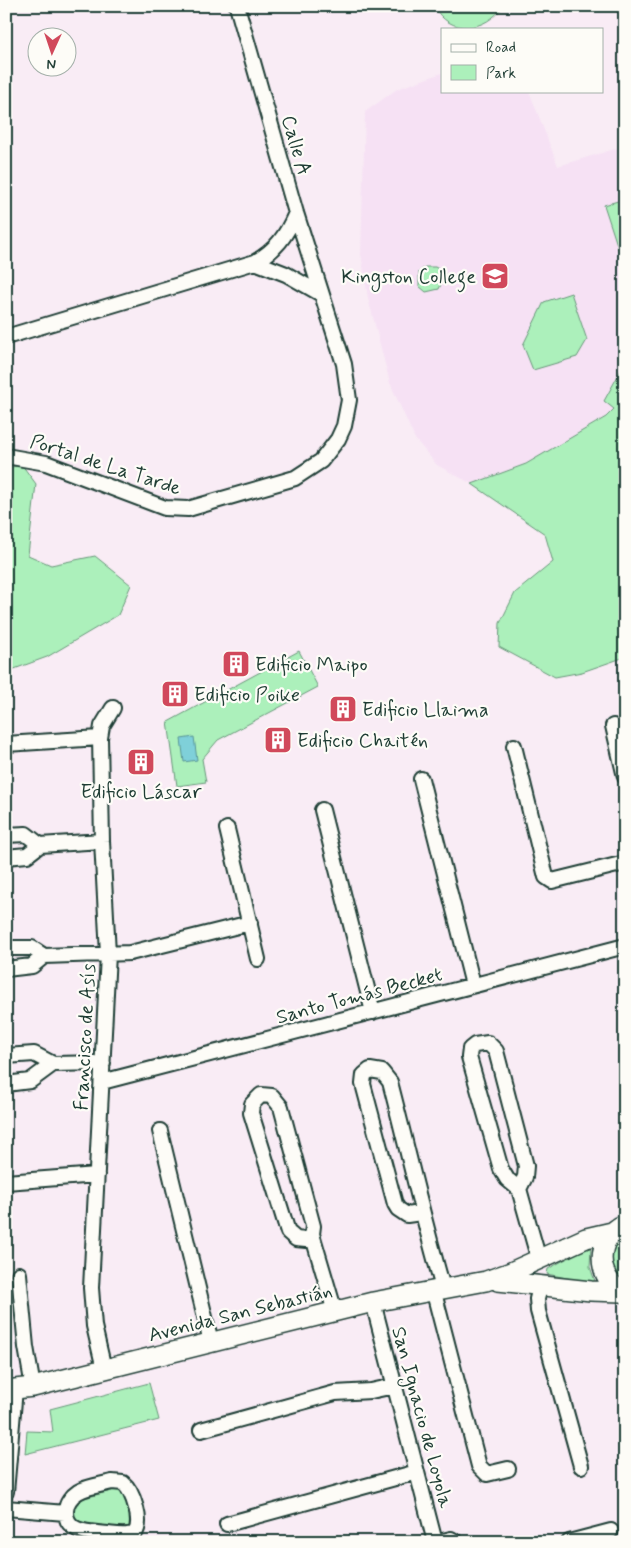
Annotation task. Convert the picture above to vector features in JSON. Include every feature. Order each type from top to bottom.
[{"type":"main road","name":"Avenida San Sebastián","points":[[18,1389],[372,1302],[486,1281],[621,1225]]},
{"type":"main road","points":[[621,1225],[604,1245],[601,1260],[609,1282],[623,1293]]},
{"type":"main road","name":"Avenida San Sebastián","points":[[486,1281],[541,1284],[591,1291],[623,1293]]},
{"type":"street","name":"Calle A","points":[[236,6],[321,294]]},
{"type":"street","points":[[6,337],[254,262],[268,254],[283,239],[296,213]]},
{"type":"street","points":[[254,262],[286,274],[321,294]]},
{"type":"street","name":"Portal de La Tarde","points":[[6,456],[46,463],[159,506],[176,510],[199,506],[305,474],[321,461],[338,440],[344,426],[349,400],[344,364],[321,294]]},
{"type":"street","name":"Francisco de Asís","points":[[104,1369],[92,1308],[108,954],[102,841],[100,738],[102,726],[113,708]]},
{"type":"street","points":[[612,726],[625,777]]},
{"type":"street","points":[[6,744],[100,738]]},
{"type":"street","points":[[514,746],[546,877],[552,881],[625,863]]},
{"type":"street","points":[[421,779],[473,986]]},
{"type":"street","points":[[322,810],[373,1012]]},
{"type":"street","points":[[227,829],[258,959]]},
{"type":"street","points":[[6,835],[26,834],[40,845]]},
{"type":"street","points":[[6,857],[27,855],[40,845],[102,841]]},
{"type":"street","points":[[6,948],[32,948],[44,956],[138,951],[250,923]]},
{"type":"street","name":"Santo Tomás Becket","points":[[102,1082],[625,946]]},
{"type":"street","points":[[6,969],[32,966],[44,956]]},
{"type":"street","points":[[519,1190],[526,1173],[526,1162],[496,1050],[488,1043],[475,1045],[470,1049],[469,1057],[501,1169],[506,1179],[519,1190],[538,1260]]},
{"type":"street","points":[[6,1056],[34,1054],[53,1064],[103,1063]]},
{"type":"street","points":[[6,1084],[30,1081],[53,1064]]},
{"type":"street","points":[[421,1212],[407,1215],[398,1209],[395,1204],[363,1084],[364,1074],[370,1070],[382,1072],[390,1082],[418,1192],[438,1289],[479,1466],[487,1474],[508,1468]]},
{"type":"street","points":[[312,1234],[306,1240],[301,1240],[296,1239],[288,1232],[251,1113],[252,1104],[260,1095],[272,1096],[281,1107],[313,1226],[312,1234],[335,1312]]},
{"type":"street","points":[[160,1131],[211,1342]]},
{"type":"street","points":[[6,1182],[97,1175]]},
{"type":"street","points":[[6,1492],[18,1389],[26,1347],[19,1274]]},
{"type":"street","points":[[541,1284],[537,1299],[538,1311],[581,1466]]},
{"type":"street","name":"San Ignacio de Loyola","points":[[372,1302],[435,1542]]},
{"type":"street","points":[[201,1430],[335,1393],[371,1391],[394,1386]]},
{"type":"street","points":[[227,1524],[417,1472]]},
{"type":"street","points":[[117,1482],[122,1483],[129,1491],[139,1525],[137,1532],[131,1535],[79,1531],[70,1524],[66,1513],[68,1502],[78,1492],[117,1482]]},
{"type":"street","points":[[6,1508],[66,1513]]},
{"type":"street","points":[[569,1542],[611,1531]]},
{"type":"street","points":[[439,1542],[451,1539],[456,1542]]},
{"type":"shaded area","name":"Kingston College","points":[[441,73],[441,92],[529,92],[558,166],[625,146],[625,397],[606,417],[562,445],[526,464],[472,484],[437,465],[415,439],[390,383],[368,298],[361,254],[365,112],[397,89]]},
{"type":"green space","points":[[434,6],[503,6],[496,15],[487,21],[468,27],[458,26],[449,22],[441,16]]},
{"type":"green space","points":[[625,199],[625,266],[624,266],[604,205]]},
{"type":"green space","points":[[425,267],[435,267],[444,272],[445,282],[442,282],[439,289],[426,292],[419,286],[419,272]]},
{"type":"green space","points":[[571,293],[587,340],[577,357],[533,370],[523,345],[544,302]]},
{"type":"green space","points":[[625,363],[625,657],[582,672],[555,677],[499,647],[500,623],[515,593],[553,562],[545,534],[472,484],[526,464],[606,417],[614,409],[604,401]]},
{"type":"green space","points":[[22,465],[36,484],[28,555],[51,565],[95,556],[131,585],[118,615],[47,657],[6,672],[6,468]]},
{"type":"green space","points":[[299,651],[318,687],[218,740],[202,759],[206,782],[177,786],[168,722]]},
{"type":"green space","points":[[625,1233],[625,1284],[613,1271],[610,1258],[619,1239]]},
{"type":"green space","points":[[591,1245],[590,1267],[596,1284],[547,1274],[548,1269]]},
{"type":"green space","points":[[149,1383],[159,1420],[25,1454],[27,1431],[53,1432],[50,1409]]},
{"type":"green space","points":[[118,1489],[124,1492],[133,1523],[127,1530],[76,1524],[72,1518],[72,1507],[81,1499]]},
{"type":"water","points":[[194,737],[197,760],[184,762],[181,739]]},
{"type":"place","name":"Kingston College","points":[[495,276]]},
{"type":"place","name":"Edificio Maipo","points":[[236,664]]},
{"type":"place","name":"Edificio Poike","points":[[175,694]]},
{"type":"place","name":"Edificio Llaima","points":[[343,709]]},
{"type":"place","name":"Edificio Chaitén","points":[[278,740]]},
{"type":"place","name":"Edificio Láscar","points":[[141,762]]}]
